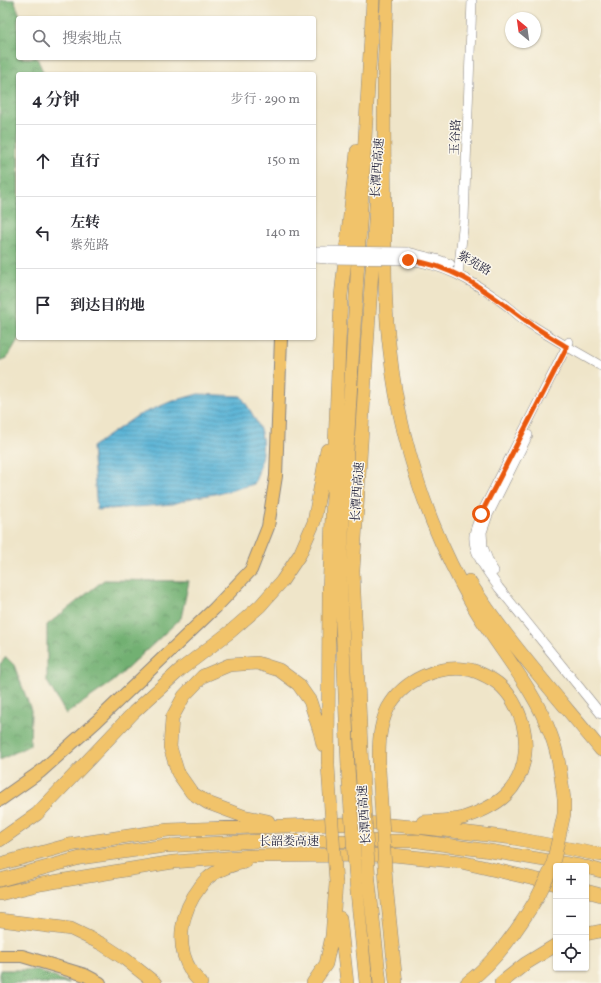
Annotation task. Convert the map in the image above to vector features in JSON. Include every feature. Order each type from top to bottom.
[{"type":"highway","name":"长潭西高速","points":[[366,983],[356,882],[348,768],[340,571],[373,0]]},
{"type":"highway","name":"长潭西高速","points":[[380,983],[369,882],[353,571],[388,0]]},
{"type":"highway","points":[[347,983],[336,883],[328,766],[329,576],[341,296],[347,233],[372,37]]},
{"type":"highway","points":[[384,65],[385,281],[390,352],[399,410],[410,457],[432,522],[450,562],[475,609],[515,666],[537,704],[551,734],[560,763],[564,799],[564,814],[552,868],[538,896],[521,924],[501,950],[476,976],[467,983]]},
{"type":"highway","points":[[0,800],[40,772],[97,721],[215,608],[250,570],[268,527],[276,476],[281,340]]},
{"type":"highway","points":[[0,840],[37,814],[134,712],[180,670],[230,632],[260,606],[282,582],[300,554],[314,522],[324,467],[339,351]]},
{"type":"highway","points":[[432,522],[482,601],[510,639],[601,750]]},
{"type":"highway","points":[[295,826],[243,816],[208,803],[192,793],[178,773],[170,747],[172,718],[184,696],[203,676],[229,665],[257,663],[279,670],[298,684],[310,701],[320,732],[328,766]]},
{"type":"highway","points":[[390,825],[462,818],[484,810],[505,796],[518,778],[526,755],[525,734],[520,716],[509,695],[494,681],[472,670],[446,670],[423,676],[403,688],[388,708],[379,734],[379,770],[386,884],[396,983]]},
{"type":"highway","points":[[0,864],[69,845],[168,830],[367,823],[513,838],[601,855]]},
{"type":"highway","name":"长韶娄高速","points":[[0,880],[80,858],[165,846],[260,842],[418,842],[490,851],[562,863]]},
{"type":"highway","name":"长韶娄高速","points":[[0,894],[41,884],[173,862],[251,856],[392,855],[461,862],[553,883]]},
{"type":"highway","points":[[201,983],[190,970],[183,951],[181,932],[186,911],[194,895],[208,878],[233,864],[276,856]]},
{"type":"highway","points":[[589,868],[601,871]]},
{"type":"highway","points":[[313,983],[326,964],[328,957],[332,936],[336,883]]},
{"type":"highway","points":[[589,892],[601,895]]},
{"type":"highway","points":[[0,920],[71,929],[102,944],[125,959],[146,978],[155,983]]},
{"type":"highway","points":[[589,933],[601,931]]},
{"type":"highway","points":[[501,983],[525,964],[553,947]]},
{"type":"highway","points":[[0,956],[22,956],[85,975],[100,983]]},
{"type":"street","name":"玉谷路","points":[[457,271],[464,130],[468,0]]},
{"type":"street","name":"玉谷路","points":[[457,271],[465,212],[472,0]]},
{"type":"street","name":"紫苑路","points":[[316,252],[328,255]]},
{"type":"street","name":"紫苑路","points":[[316,258],[328,255],[408,256],[436,259],[457,271],[477,279],[601,366]]},
{"type":"street","name":"紫苑路","points":[[571,346],[601,360]]},
{"type":"street","points":[[571,346],[488,515],[482,532],[483,547],[490,565],[505,586],[601,705]]},
{"type":"street","points":[[571,346],[481,514],[474,535],[477,551],[488,571],[504,594],[601,714]]},
{"type":"green space","points":[[0,0],[14,0],[20,16],[16,16],[16,60],[38,60],[43,72],[16,72],[16,340],[18,340],[7,358],[0,361]]},
{"type":"green space","points":[[104,580],[189,581],[181,618],[114,681],[66,714],[47,681],[47,625]]},
{"type":"green space","points":[[6,657],[14,665],[31,710],[30,745],[0,760],[0,664]]},
{"type":"green space","points":[[0,970],[37,970],[69,983],[0,983]]},
{"type":"water","points":[[198,394],[241,396],[257,422],[262,438],[261,462],[254,484],[221,493],[195,497],[173,504],[97,510],[92,447],[137,416],[170,402]]},
{"type":"route","points":[[408,260],[438,266],[472,282],[529,323],[567,347],[481,514]]}]
